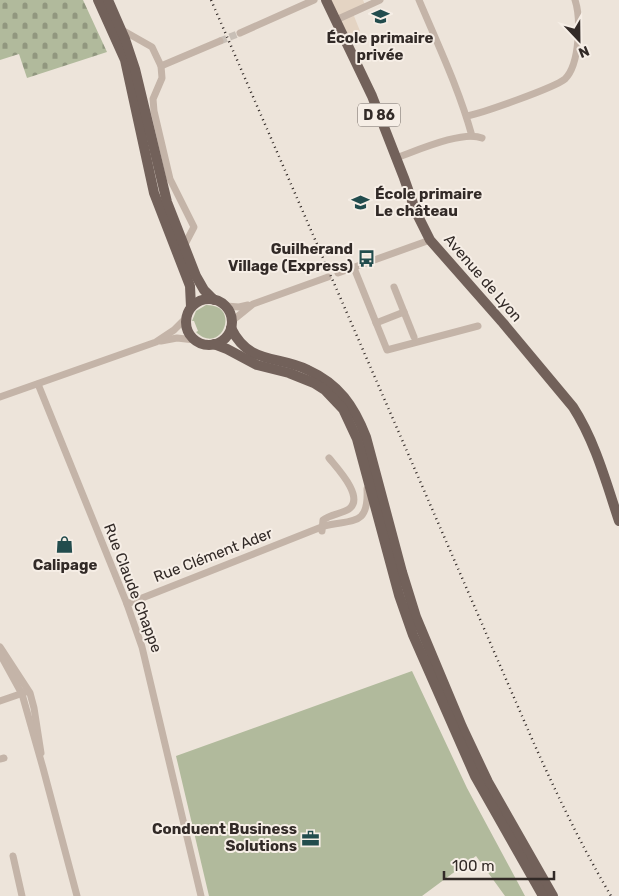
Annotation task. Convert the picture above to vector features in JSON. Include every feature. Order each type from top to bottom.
[{"type":"main road","points":[[98,0],[125,60],[154,193],[190,286],[192,307]]},
{"type":"main road","points":[[108,0],[131,55],[163,191],[200,284],[214,300],[226,306],[238,342],[247,350],[266,358],[308,370],[332,385],[351,405],[366,438],[416,617],[462,727],[488,782],[553,896]]},
{"type":"main road","name":"Avenue de Lyon","points":[[326,0],[372,96],[416,212],[430,240],[573,407],[594,448],[619,521]]},
{"type":"main road","points":[[214,300],[202,300],[192,307],[186,318],[187,328],[195,340],[227,349],[258,365],[303,378],[325,390],[342,409],[353,430],[368,479],[398,595],[413,635],[475,776],[543,896]]},
{"type":"main road","points":[[214,344],[225,338],[232,324]]},
{"type":"street","points":[[240,33],[314,0]]},
{"type":"street","points":[[336,20],[380,0]]},
{"type":"street","points":[[418,0],[450,72],[467,116],[472,136]]},
{"type":"street","points":[[467,116],[525,96],[564,79],[573,64],[578,33],[579,12],[575,0]]},
{"type":"street","points":[[122,30],[152,47],[162,66],[162,78],[155,92],[153,105],[170,179],[194,227],[184,246]]},
{"type":"street","points":[[162,66],[220,41]]},
{"type":"street","points":[[396,158],[464,135],[477,135],[482,138]]},
{"type":"street","points":[[338,273],[430,240]]},
{"type":"street","points":[[354,268],[387,350],[478,326]]},
{"type":"street","points":[[226,306],[240,307],[253,304],[328,277]]},
{"type":"street","points":[[394,287],[414,337]]},
{"type":"street","points":[[232,324],[253,304]]},
{"type":"street","points":[[376,323],[404,312]]},
{"type":"street","points":[[156,342],[174,330],[186,318]]},
{"type":"street","points":[[0,397],[156,342],[177,338],[195,340]]},
{"type":"street","name":"Rue Claude Chappe","points":[[38,384],[127,604],[142,647],[201,896]]},
{"type":"street","points":[[324,526],[323,520],[348,509],[354,502],[352,489],[329,458]]},
{"type":"street","name":"Rue Clément Ader","points":[[127,604],[309,532],[320,533],[324,526],[344,524],[363,514],[367,506],[368,479]]},
{"type":"street","points":[[0,647],[34,708],[44,768],[76,896]]},
{"type":"street","points":[[0,654],[26,692]]},
{"type":"street","points":[[0,701],[26,692]]},
{"type":"street","points":[[13,856],[22,896]]},
{"type":"green space","points":[[0,0],[83,0],[107,52],[27,78],[19,54],[0,60]]},
{"type":"green space","points":[[206,305],[217,307],[223,312],[226,320],[220,334],[214,338],[205,338],[196,332],[198,331],[194,321],[192,321],[196,311]]},
{"type":"green space","points":[[412,671],[467,788],[525,896],[505,896],[476,856],[422,896],[209,896],[176,756]]},
{"type":"shaded area","points":[[325,0],[363,0],[365,5],[352,11],[360,31],[341,39]]},
{"type":"tunnel","points":[[220,41],[240,33]]},
{"type":"railway","points":[[211,0],[532,739],[569,819],[611,896]]},
{"type":"place","name":"École primaire privée","points":[[380,17]]},
{"type":"place","name":"École primaire Le château","points":[[361,203]]},
{"type":"place","name":"Guilherand Village (Express)","points":[[367,258]]},
{"type":"place","name":"Calipage","points":[[65,544]]},
{"type":"place","name":"Conduent Business Solutions","points":[[311,838]]}]
